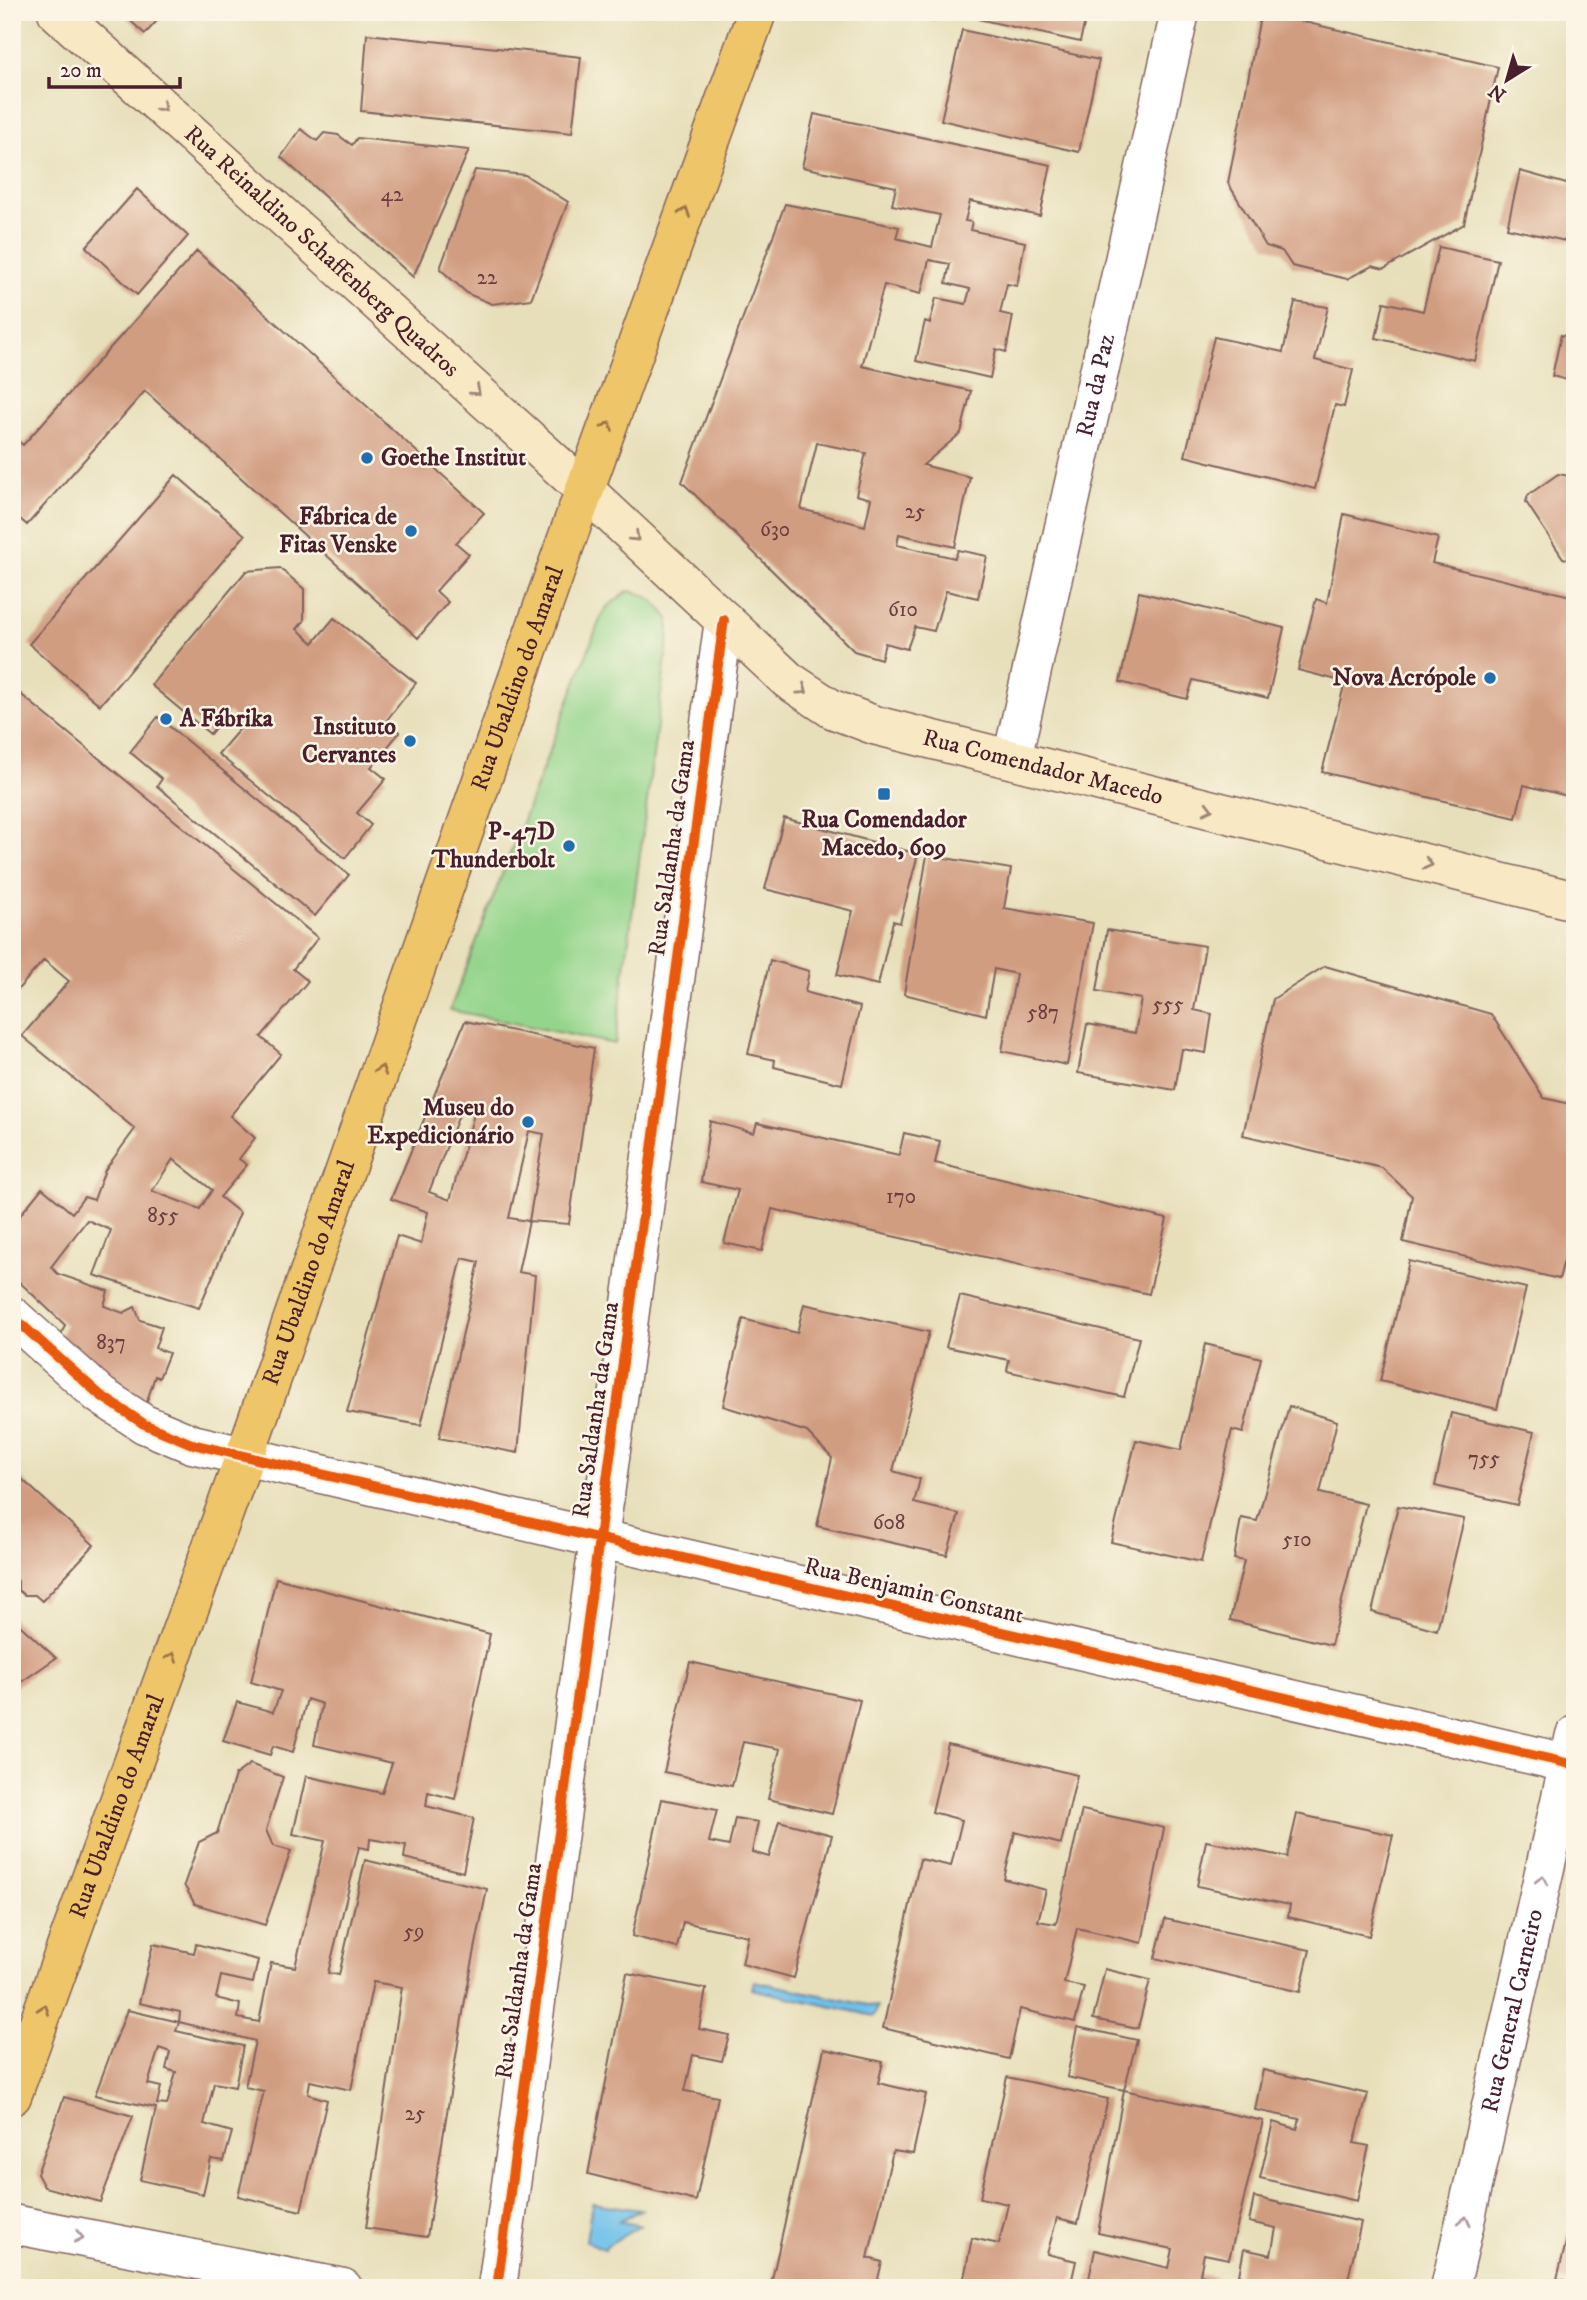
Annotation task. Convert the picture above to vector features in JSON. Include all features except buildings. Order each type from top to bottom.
[{"type":"main road","name":"Rua Reinaldino Schaffenberg Quadros","points":[[57,12],[585,491]]},
{"type":"main road","name":"Rua Ubaldino do Amaral","points":[[12,2096],[244,1458],[757,12]]},
{"type":"main road","name":"Rua Comendador Macedo","points":[[585,491],[788,680],[832,709],[874,725],[1575,901]]},
{"type":"street","name":"Rua da Paz","points":[[1012,759],[1180,12]]},
{"type":"street","name":"Rua Saldanha da Gama","points":[[497,2288],[724,620]]},
{"type":"street","name":"Rua Benjamin Constant","points":[[12,1316],[100,1395],[144,1424],[192,1444],[600,1540],[1573,1754]]},
{"type":"street","name":"Rua General Carneiro","points":[[1450,2288],[1573,1754]]},
{"type":"street","points":[[12,2224],[343,2288]]},
{"type":"green space","points":[[628,591],[642,594],[656,604],[669,619],[669,634],[615,1044],[450,1010],[601,617],[607,607]]},
{"type":"water","points":[[754,1981],[877,2007],[874,2016],[752,1989]]},
{"type":"water","points":[[592,2203],[641,2210],[619,2221],[640,2226],[606,2246],[605,2250],[586,2241]]},
{"type":"cycle path","points":[[497,2288],[724,620]]},
{"type":"cycle path","points":[[12,1316],[100,1395],[144,1424],[192,1444],[1575,1765]]},
{"type":"place","name":"Goethe Institut","points":[[367,458]]},
{"type":"place","name":"Fábrica de Fitas Venske","points":[[411,531]]},
{"type":"place","name":"Nova Acrópole","points":[[1490,678]]},
{"type":"place","name":"A Fábrika","points":[[166,719]]},
{"type":"place","name":"Instituto Cervantes","points":[[410,741]]},
{"type":"place","name":"Rua Comendador Macedo, 609","points":[[884,794]]},
{"type":"place","name":"P-47D Thunderbolt","points":[[569,846]]},
{"type":"place","name":"Museu do Expedicionário","points":[[528,1122]]}]
